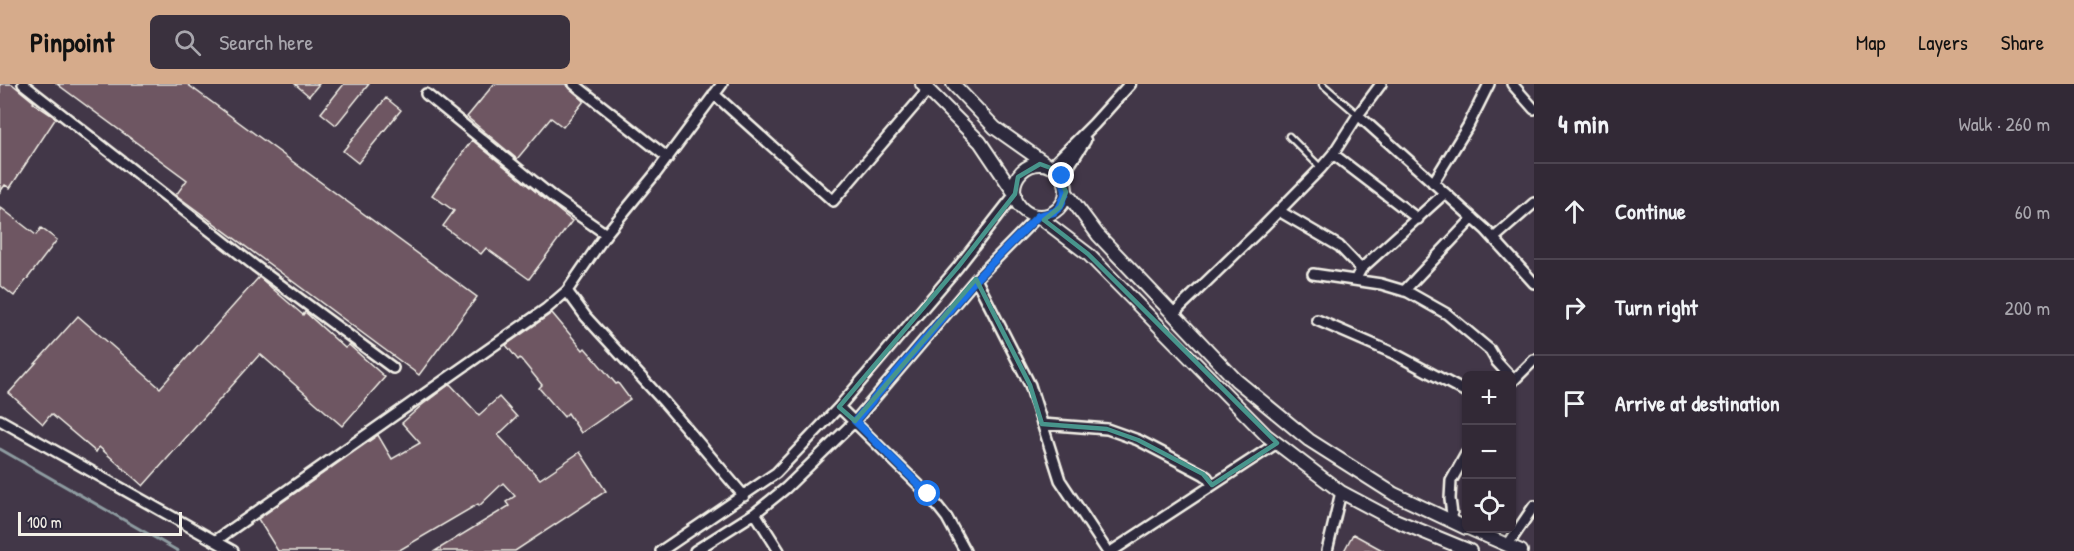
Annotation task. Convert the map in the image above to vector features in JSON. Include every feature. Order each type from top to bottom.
[{"type":"main road","points":[[953,84],[995,128],[1062,176],[1066,192],[1098,235],[1236,380],[1309,440],[1394,494],[1462,526]]},
{"type":"main road","points":[[925,87],[980,142],[1023,209],[1038,216],[1088,254],[1266,435],[1341,492],[1390,518],[1470,551]]},
{"type":"main road","points":[[1015,194],[1018,177],[1024,171],[1040,164],[1050,166]]},
{"type":"main road","points":[[1038,216],[1054,212],[1060,207],[1066,192]]},
{"type":"main road","points":[[1478,533],[1521,551]]},
{"type":"street","points":[[23,84],[255,266],[393,368]]},
{"type":"street","points":[[573,84],[668,158]]},
{"type":"street","points":[[215,541],[546,309],[567,291],[606,234],[668,158],[722,84]]},
{"type":"street","points":[[1050,166],[1094,124],[1130,84]]},
{"type":"street","points":[[1173,314],[1321,168],[1381,84]]},
{"type":"street","points":[[1433,183],[1468,126],[1489,84]]},
{"type":"street","points":[[1512,84],[1534,109]]},
{"type":"street","points":[[714,94],[833,201],[925,87]]},
{"type":"street","points":[[426,94],[554,198],[606,234]]},
{"type":"street","points":[[1358,115],[1494,238],[1534,284]]},
{"type":"street","points":[[1062,176],[1094,124]]},
{"type":"street","points":[[1333,154],[1418,219]]},
{"type":"street","points":[[1355,280],[1361,269],[1445,193]]},
{"type":"street","points":[[661,551],[776,473],[838,407],[958,267],[1015,194]]},
{"type":"street","points":[[1494,238],[1534,203]]},
{"type":"street","points":[[1279,211],[1339,246],[1361,269]]},
{"type":"street","points":[[695,551],[755,513],[786,488],[855,421],[976,279],[1038,216]]},
{"type":"street","points":[[1404,291],[1473,218]]},
{"type":"street","points":[[1313,274],[1381,284],[1404,291],[1447,314],[1490,350],[1505,371]]},
{"type":"street","points":[[976,279],[1030,385],[1060,480],[1107,551]]},
{"type":"street","points":[[567,291],[586,317],[664,402],[744,496]]},
{"type":"street","points":[[1317,321],[1393,353],[1462,389]]},
{"type":"street","points":[[1516,375],[1534,360]]},
{"type":"street","points":[[838,407],[928,494],[947,518],[964,551]]},
{"type":"street","points":[[0,420],[233,551]]},
{"type":"street","points":[[1042,424],[1107,429],[1138,440],[1208,477],[1212,485]]},
{"type":"street","points":[[1112,551],[1277,442]]},
{"type":"street","points":[[1453,522],[1450,499],[1451,481],[1462,462]]},
{"type":"street","points":[[1327,551],[1341,492]]},
{"type":"street","points":[[1507,546],[1534,506]]},
{"type":"street","points":[[755,513],[779,551]]},
{"type":"lane","points":[[1322,84],[1358,115]]},
{"type":"lane","points":[[1289,136],[1321,168]]},
{"type":"highlighted area","points":[[1040,164],[1056,170],[1066,192],[1060,207],[1044,220],[1088,254],[1277,443],[1212,485],[1203,474],[1138,440],[1107,429],[1042,424],[1030,385],[976,279],[855,421],[839,407],[958,267],[1015,194],[1018,177]]},
{"type":"building","points":[[0,84],[12,84],[33,103],[56,118],[10,188],[5,185],[0,192]]},
{"type":"building","points":[[57,84],[187,84],[477,297],[419,375],[176,195],[187,180]]},
{"type":"building","points":[[295,84],[319,84],[309,96]]},
{"type":"building","points":[[344,84],[369,84],[336,125],[321,113]]},
{"type":"building","points":[[494,84],[565,84],[584,101],[563,127],[551,118],[517,159],[467,117]]},
{"type":"building","points":[[386,98],[401,110],[358,163],[343,151]]},
{"type":"building","points":[[472,140],[572,221],[529,279],[486,248],[481,254],[443,226],[454,211],[432,195]]},
{"type":"building","points":[[0,207],[36,235],[41,228],[57,240],[14,296],[0,285]]},
{"type":"building","points":[[259,277],[303,315],[305,312],[345,348],[349,345],[385,377],[342,426],[260,354],[143,486],[99,447],[96,452],[51,414],[43,424],[9,393],[78,316],[160,388]]},
{"type":"building","points":[[552,313],[583,350],[585,348],[630,399],[581,433],[568,413],[564,417],[539,388],[542,385],[506,345]]},
{"type":"building","points":[[450,384],[479,415],[499,397],[517,417],[498,435],[540,479],[580,452],[606,491],[515,551],[435,551],[509,506],[506,502],[515,496],[503,483],[479,506],[478,504],[398,551],[278,551],[258,519],[378,435],[392,459],[420,443],[402,423]]},
{"type":"building","points":[[1353,534],[1384,551],[1344,551]]},
{"type":"waterway","points":[[0,449],[178,551]]},
{"type":"route","points":[[928,494],[855,421],[976,279],[1038,216],[1054,212],[1060,207],[1066,192],[1062,176]]}]
